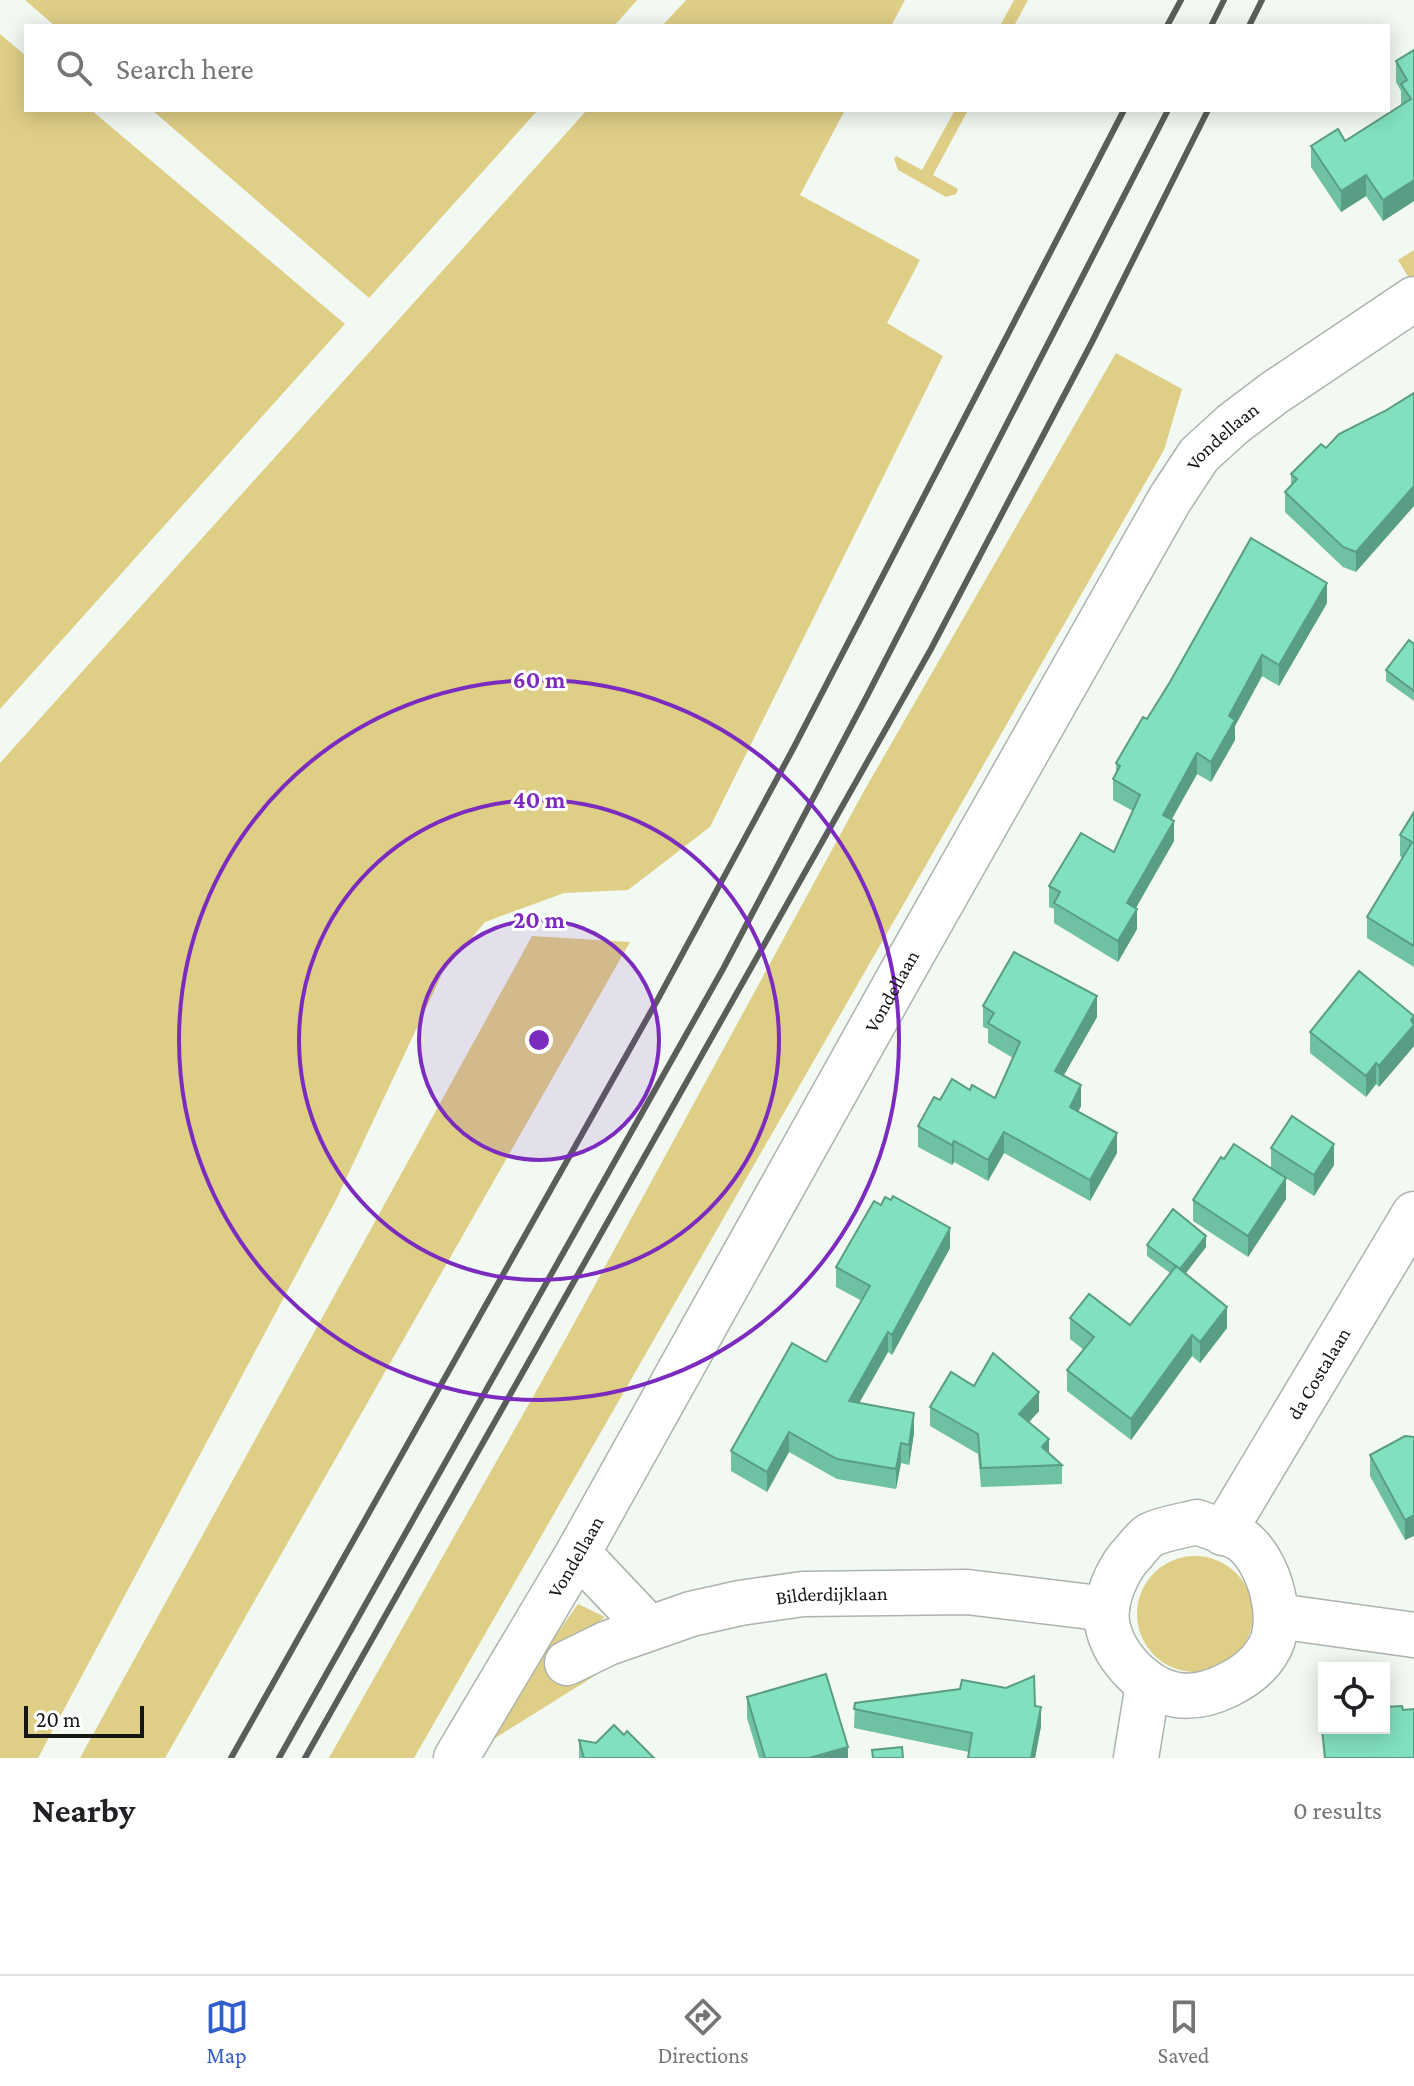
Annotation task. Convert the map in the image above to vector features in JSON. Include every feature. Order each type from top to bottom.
[{"type":"street","name":"Vondellaan","points":[[456,1758],[578,1553],[916,946],[1170,499],[1199,455],[1233,424],[1414,299]]},
{"type":"street","name":"da Costalaan","points":[[1223,1533],[1414,1214]]},
{"type":"street","points":[[1197,1522],[1223,1533],[1242,1541],[1266,1571],[1277,1616],[1268,1651],[1241,1680],[1207,1692],[1178,1695],[1148,1684],[1130,1669],[1112,1640],[1107,1609],[1122,1565],[1149,1536],[1197,1522]]},
{"type":"street","points":[[578,1553],[648,1627]]},
{"type":"street","name":"Bilderdijklaan","points":[[567,1663],[648,1627],[727,1606],[803,1594],[967,1592],[1107,1609]]},
{"type":"street","points":[[1277,1616],[1414,1635]]},
{"type":"street","points":[[1136,1758],[1148,1684]]},
{"type":"shaded area","points":[[25,0],[637,0],[616,24],[53,24]]},
{"type":"shaded area","points":[[686,0],[905,0],[892,24],[664,24]]},
{"type":"shaded area","points":[[1014,0],[1028,0],[1015,24],[1001,24]]},
{"type":"shaded area","points":[[0,34],[24,54],[24,112],[93,112],[345,324],[0,709]]},
{"type":"shaded area","points":[[154,112],[536,112],[369,298]]},
{"type":"shaded area","points":[[585,112],[844,112],[800,195],[920,260],[887,323],[943,356],[710,827],[628,890],[564,893],[485,922],[443,972],[337,1198],[38,1758],[0,1758],[0,763]]},
{"type":"shaded area","points":[[954,112],[967,112],[933,175],[958,189],[956,194],[946,197],[898,170],[894,159],[896,156],[922,170]]},
{"type":"shaded area","points":[[1414,250],[1414,282],[1412,283],[1398,260]]},
{"type":"shaded area","points":[[1116,353],[1182,389],[1164,450],[414,1758],[329,1758],[565,1340],[864,791]]},
{"type":"shaded area","points":[[532,936],[630,942],[165,1758],[80,1758]]},
{"type":"shaded area","points":[[1195,1556],[1217,1560],[1236,1573],[1249,1592],[1253,1614],[1249,1636],[1236,1655],[1217,1668],[1195,1672],[1173,1668],[1154,1655],[1141,1636],[1137,1614],[1141,1592],[1154,1573],[1173,1560]]},
{"type":"shaded area","points":[[578,1604],[605,1617],[554,1657],[593,1668],[596,1675],[492,1740],[514,1694]]},
{"type":"building","points":[[1414,50],[1414,180],[1383,200],[1366,175],[1341,191],[1311,146],[1338,129],[1345,141],[1411,99],[1401,84],[1407,80],[1396,61]]},
{"type":"building","points":[[1414,393],[1414,486],[1356,552],[1343,547],[1285,492],[1297,479],[1291,474],[1321,444],[1326,448],[1339,434]]},
{"type":"building","points":[[1251,538],[1327,583],[1279,665],[1262,655],[1229,716],[1235,720],[1211,762],[1197,753],[1163,815],[1174,821],[1127,903],[1137,909],[1118,941],[1054,903],[1060,892],[1049,886],[1081,833],[1114,852],[1140,795],[1113,779],[1120,766],[1116,763],[1143,717],[1147,719],[1170,682]]},
{"type":"building","points":[[1409,640],[1414,644],[1414,691],[1386,670]]},
{"type":"building","points":[[1414,812],[1414,946],[1367,917],[1412,842],[1400,835]]},
{"type":"building","points":[[1014,952],[1097,996],[1055,1071],[1081,1085],[1070,1107],[1117,1133],[1090,1180],[1004,1132],[988,1160],[918,1126],[934,1097],[940,1100],[952,1079],[970,1090],[972,1085],[995,1098],[1020,1042],[988,1023],[994,1013],[983,1006]]},
{"type":"building","points":[[1359,971],[1414,1016],[1411,1020],[1414,1025],[1379,1066],[1376,1063],[1366,1076],[1310,1032]]},
{"type":"building","points":[[1292,1116],[1334,1144],[1314,1175],[1271,1148]]},
{"type":"building","points":[[1234,1144],[1286,1178],[1248,1236],[1193,1200],[1221,1157],[1224,1159]]},
{"type":"building","points":[[893,1196],[950,1228],[892,1335],[888,1332],[849,1401],[914,1413],[909,1445],[901,1443],[896,1469],[837,1459],[789,1432],[767,1472],[731,1451],[792,1343],[826,1362],[870,1286],[836,1267],[874,1201],[881,1205],[885,1197],[891,1200]]},
{"type":"building","points":[[1173,1209],[1206,1236],[1180,1269],[1147,1245]]},
{"type":"building","points":[[1176,1266],[1227,1307],[1200,1342],[1192,1335],[1131,1419],[1067,1370],[1094,1337],[1070,1318],[1089,1294],[1130,1325]]},
{"type":"building","points":[[993,1353],[1039,1392],[1019,1414],[1049,1439],[1042,1447],[1062,1465],[981,1468],[978,1434],[930,1407],[951,1372],[974,1386]]},
{"type":"building","points":[[1405,1436],[1414,1437],[1414,1515],[1405,1520],[1370,1455]]},
{"type":"building","points":[[826,1674],[848,1747],[809,1758],[765,1758],[747,1697]]},
{"type":"building","points":[[1034,1676],[1035,1706],[1041,1707],[1031,1758],[968,1758],[972,1733],[854,1709],[855,1703],[960,1689],[962,1680],[1006,1688]]},
{"type":"building","points":[[1390,1707],[1414,1709],[1414,1758],[1325,1758],[1323,1734],[1390,1734]]},
{"type":"building","points":[[614,1725],[624,1735],[627,1731],[654,1758],[584,1758],[579,1740],[596,1743]]},
{"type":"building","points":[[902,1747],[903,1758],[873,1758],[872,1750]]},
{"type":"railway","points":[[1168,24],[1181,0]]},
{"type":"railway","points":[[1212,24],[1224,0]]},
{"type":"railway","points":[[1250,24],[1262,0]]},
{"type":"railway","points":[[231,1758],[658,999],[793,749],[1123,112]]},
{"type":"railway","points":[[279,1758],[723,969],[1167,112]]},
{"type":"railway","points":[[305,1758],[931,649],[1092,342],[1207,112]]}]
